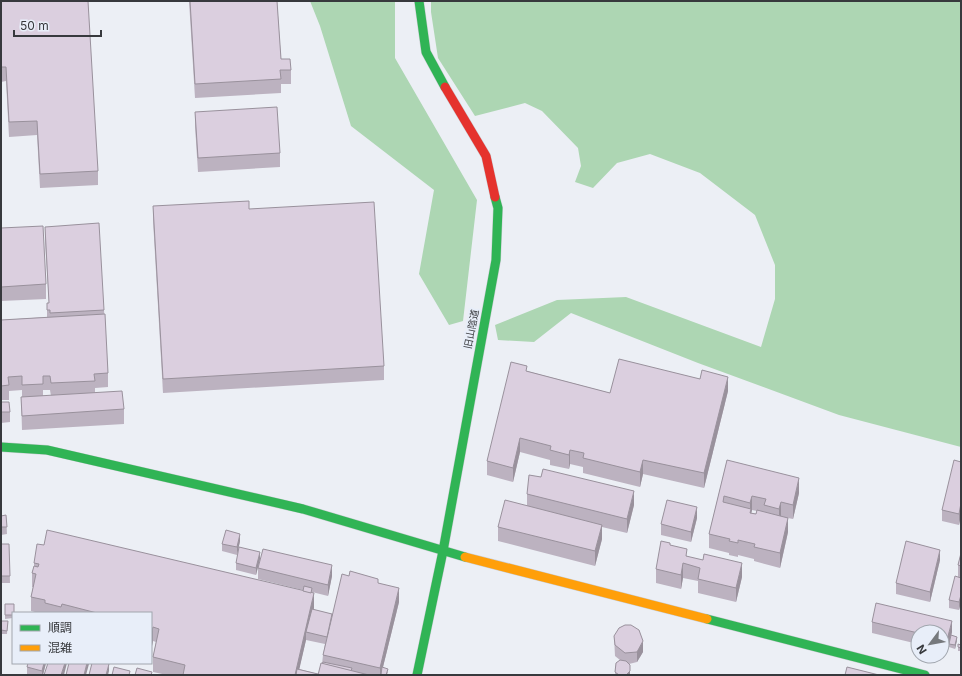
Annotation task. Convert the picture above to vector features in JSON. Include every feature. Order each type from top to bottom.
[{"type":"street","name":"旧山陰道","points":[[417,675],[443,551],[467,409],[496,260],[498,208],[486,156],[446,90],[426,52],[419,1]]},
{"type":"street","points":[[1,447],[47,450],[295,508],[443,551],[924,675]]},
{"type":"green space","points":[[310,1],[395,1],[395,58],[477,200],[463,321],[449,325],[419,274],[434,190],[351,126],[320,26]]},
{"type":"green space","points":[[431,1],[961,1],[961,447],[839,415],[698,363],[571,313],[534,342],[498,340],[495,325],[557,300],[626,297],[761,347],[775,299],[775,265],[755,215],[700,173],[650,154],[617,163],[593,188],[575,182],[581,166],[578,148],[542,111],[525,103],[475,116],[438,58],[431,12]]},
{"type":"building","points":[[1,1],[88,1],[98,171],[40,174],[37,121],[9,122],[6,67],[1,67]]},
{"type":"building","points":[[190,1],[277,1],[281,59],[290,59],[291,70],[280,70],[281,79],[195,84]]},
{"type":"building","points":[[277,107],[280,153],[198,158],[195,112]]},
{"type":"building","points":[[249,201],[249,209],[374,202],[384,366],[163,379],[153,206]]},
{"type":"building","points":[[99,223],[104,310],[50,313],[50,310],[47,310],[47,303],[49,303],[45,227]]},
{"type":"building","points":[[43,226],[46,284],[1,287],[1,228]]},
{"type":"building","points":[[105,314],[108,373],[94,374],[95,381],[51,383],[50,376],[43,376],[43,384],[22,385],[22,376],[8,377],[9,385],[1,386],[1,320]]},
{"type":"building","points":[[619,359],[700,379],[702,370],[728,377],[704,473],[643,460],[640,472],[583,458],[584,453],[570,450],[569,455],[550,450],[551,446],[520,438],[513,468],[487,461],[511,362],[527,366],[526,371],[610,393]]},
{"type":"building","points":[[122,391],[124,409],[22,416],[21,397]]},
{"type":"building","points":[[1,402],[9,402],[10,412],[1,412]]},
{"type":"building","points":[[727,460],[799,478],[793,505],[781,502],[779,509],[764,505],[766,499],[752,496],[750,503],[724,496],[723,502],[751,509],[750,513],[756,514],[757,510],[788,518],[780,553],[754,547],[755,544],[738,540],[738,543],[729,541],[730,539],[709,534]]},
{"type":"building","points":[[954,460],[961,462],[961,503],[959,514],[942,510]]},
{"type":"building","points":[[543,469],[634,491],[627,519],[527,494],[529,475],[541,477]]},
{"type":"building","points":[[505,500],[602,525],[595,551],[498,527]]},
{"type":"building","points":[[667,500],[697,507],[691,532],[661,524]]},
{"type":"building","points":[[6,515],[7,527],[1,527],[1,516]]},
{"type":"building","points":[[47,530],[314,593],[295,675],[183,675],[185,665],[153,657],[159,629],[153,627],[152,631],[152,612],[93,612],[62,604],[61,607],[45,603],[45,600],[31,597],[36,574],[32,573],[34,566],[38,567],[39,564],[34,563],[37,544],[44,545]]},
{"type":"building","points":[[226,530],[240,534],[237,547],[222,544]]},
{"type":"building","points":[[661,541],[687,549],[686,556],[703,560],[704,554],[742,563],[736,588],[698,579],[700,568],[683,563],[681,575],[656,569]]},
{"type":"building","points":[[906,541],[940,550],[930,592],[896,583]]},
{"type":"building","points":[[1,544],[9,544],[10,576],[1,576]]},
{"type":"building","points":[[239,547],[260,552],[256,568],[236,563]]},
{"type":"building","points":[[263,549],[332,565],[328,585],[258,568]]},
{"type":"building","points":[[961,553],[961,566],[958,565]]},
{"type":"building","points":[[350,571],[378,579],[378,583],[399,588],[380,668],[323,655],[342,574],[349,576]]},
{"type":"building","points":[[955,576],[961,578],[961,595],[959,602],[949,600]]},
{"type":"building","points":[[304,586],[312,588],[311,593],[303,591]]},
{"type":"building","points":[[876,603],[952,621],[950,629],[950,624],[910,624],[910,631],[872,622]]},
{"type":"building","points":[[5,604],[14,604],[14,612],[12,612],[12,615],[5,615]]},
{"type":"building","points":[[312,609],[332,614],[327,637],[306,632]]},
{"type":"building","points":[[1,621],[8,621],[7,631],[1,630]]},
{"type":"building","points":[[625,625],[631,625],[639,630],[643,641],[637,652],[625,653],[615,645],[614,636],[619,628]]},
{"type":"building","points":[[951,635],[957,637],[955,645],[950,644]]},
{"type":"building","points":[[620,660],[626,661],[630,665],[630,671],[626,675],[619,675],[615,672],[616,663]]},
{"type":"building","points":[[323,662],[352,668],[351,671],[322,664]]},
{"type":"building","points":[[321,663],[369,675],[318,675]]},
{"type":"building","points":[[28,664],[44,664],[42,671],[27,667]]},
{"type":"building","points":[[48,664],[65,664],[61,675],[44,675]]},
{"type":"building","points":[[69,664],[87,664],[84,675],[66,675]]},
{"type":"building","points":[[92,664],[109,664],[106,675],[89,675]]},
{"type":"building","points":[[114,667],[130,671],[129,675],[112,675]]},
{"type":"building","points":[[382,667],[388,669],[386,675],[381,675]]},
{"type":"building","points":[[847,667],[879,675],[845,675]]},
{"type":"building","points":[[137,668],[152,672],[151,675],[135,675]]},
{"type":"building","points":[[297,669],[318,674],[318,675],[296,675]]},
{"type":"traffic: fast","points":[[419,1],[426,52],[445,87]]},
{"type":"traffic: fast","points":[[417,675],[443,551],[496,260],[498,208],[495,197]]},
{"type":"traffic: fast","points":[[1,447],[47,450],[303,509],[465,557]]},
{"type":"traffic: fast","points":[[707,619],[925,675]]},
{"type":"traffic: slow","points":[[465,557],[707,619]]},
{"type":"traffic: jam","points":[[445,87],[486,156],[495,197]]}]
